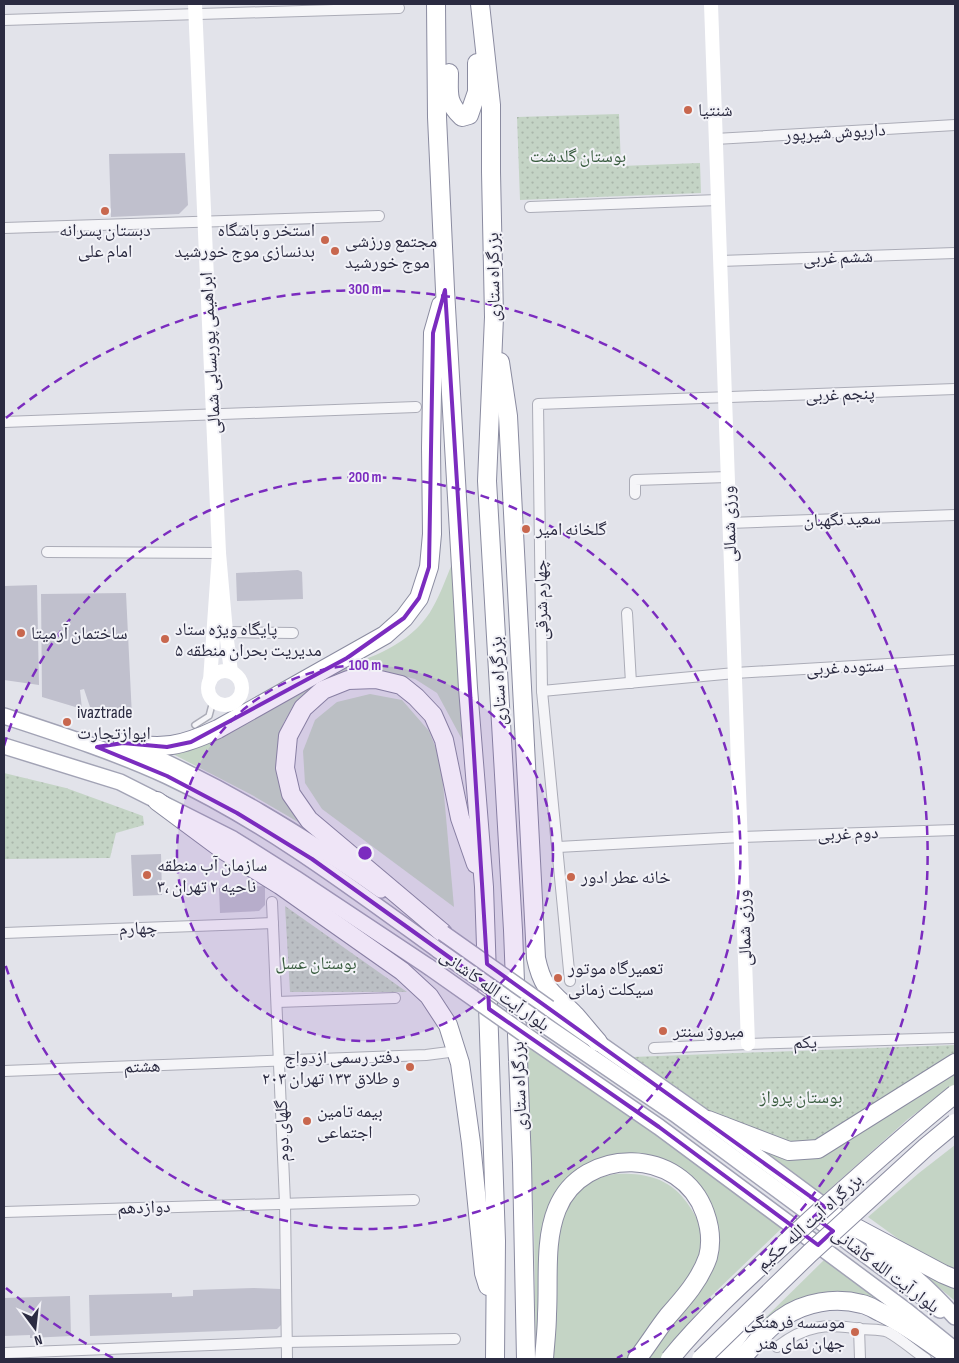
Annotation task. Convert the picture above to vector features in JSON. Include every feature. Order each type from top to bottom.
[{"type":"highway","points":[[438,4],[448,37],[449,94],[452,108],[462,117],[469,115],[477,92],[476,38],[479,4]]},
{"type":"highway","name":"بزرگراه ستاری","points":[[438,4],[437,117],[445,290],[468,688],[484,887],[495,1184],[495,1359]]},
{"type":"highway","name":"بزرگراه ستاری","points":[[479,4],[491,105],[494,317],[487,481],[513,930],[522,1162],[526,1359]]},
{"type":"highway","points":[[123,743],[167,746],[191,742],[218,729],[385,635],[404,618],[419,598],[429,567],[432,534],[433,333],[445,290]]},
{"type":"highway","points":[[494,317],[508,416],[536,958],[540,976],[550,992],[574,1014],[598,1042]]},
{"type":"highway","points":[[444,933],[309,820],[291,794],[285,768],[288,736],[303,708],[324,690],[348,680],[376,679],[401,685],[416,697],[433,715],[444,740],[460,818],[484,887]]},
{"type":"highway","points":[[157,801],[223,850],[280,885],[402,972],[429,996],[448,1025],[457,1052],[471,1143],[484,1273],[495,1317]]},
{"type":"highway","points":[[708,1120],[789,1151],[818,1149],[955,1063]]},
{"type":"highway","name":"بزرگراه آیت الله حکیم","points":[[670,1359],[716,1309],[757,1269],[913,1127],[955,1094]]},
{"type":"highway","name":"بزرگراه آیت الله حکیم","points":[[701,1359],[768,1293],[926,1147],[955,1123]]},
{"type":"highway","points":[[926,1147],[955,1132]]},
{"type":"highway","points":[[544,1359],[548,1316],[550,1245],[557,1209],[565,1195],[588,1174],[603,1167],[640,1162],[658,1166],[671,1172],[696,1194],[709,1223],[710,1238],[708,1256],[700,1277],[637,1359]]},
{"type":"highway","points":[[849,1224],[955,1279]]},
{"type":"highway","points":[[721,1359],[768,1293]]},
{"type":"highway","points":[[741,1359],[758,1339],[782,1318],[808,1305],[837,1301],[863,1304],[890,1317],[954,1359]]},
{"type":"main road","name":"بلوار آیت الله کاشانی","points":[[4,716],[97,747],[167,776],[237,813],[312,859],[543,1024],[675,1114],[955,1322]]},
{"type":"main road","points":[[97,747],[123,743],[170,763],[320,847],[708,1120],[849,1224],[908,1270],[955,1317]]},
{"type":"main road","name":"بلوار آیت الله کاشانی","points":[[4,746],[120,782],[233,839],[295,878],[666,1132],[908,1312],[955,1350]]},
{"type":"street","name":"ورزی شمالی","points":[[711,4],[748,1044]]},
{"type":"street","points":[[4,20],[195,9],[399,8]]},
{"type":"street","name":"ابراهیمی پوربسابی شمالی","points":[[195,9],[219,553],[231,672]]},
{"type":"street","name":"داریوش شیرپور","points":[[715,139],[955,125]]},
{"type":"street","points":[[530,207],[718,200]]},
{"type":"street","points":[[4,228],[379,216]]},
{"type":"street","name":"ششم غربی","points":[[720,261],[955,253]]},
{"type":"street","name":"پنجم غربی","points":[[725,398],[955,390]]},
{"type":"street","name":"چهارم شرقی","points":[[570,981],[542,691],[538,404],[725,398]]},
{"type":"street","points":[[4,422],[416,407]]},
{"type":"street","points":[[635,494],[635,480],[728,477]]},
{"type":"street","name":"سعید نگهبان","points":[[729,523],[955,515]]},
{"type":"street","points":[[47,552],[219,553]]},
{"type":"street","name":"ابراهیمی پوربسابی شمالی","points":[[210,681],[219,553]]},
{"type":"street","points":[[627,613],[631,683]]},
{"type":"street","points":[[226,632],[293,633]]},
{"type":"street","name":"ستوده غربی","points":[[542,691],[735,673],[955,660]]},
{"type":"street","points":[[221,671],[231,672],[236,674],[242,684],[241,694],[238,699],[229,705],[218,704],[208,691],[212,676],[221,671]]},
{"type":"street","name":"دوم غربی","points":[[558,847],[741,836],[955,830]]},
{"type":"street","name":"گلهای دوم","points":[[272,902],[285,1203],[287,1359]]},
{"type":"street","name":"چهارم","points":[[4,933],[273,923]]},
{"type":"street","points":[[277,1002],[395,998]]},
{"type":"street","name":"یکم","points":[[654,1048],[955,1038]]},
{"type":"street","name":"هشتم","points":[[4,1071],[426,1055],[457,1052]]},
{"type":"street","name":"دوازدهم","points":[[4,1212],[414,1200]]},
{"type":"street","points":[[777,1347],[790,1337],[815,1328],[829,1325],[852,1326],[887,1332],[926,1359]]},
{"type":"street","points":[[859,1328],[860,1359]]},
{"type":"street","points":[[4,1353],[286,1342],[455,1339]]},
{"type":"lane","points":[[195,725],[209,716],[214,701]]},
{"type":"highlighted area","points":[[445,290],[487,964],[825,1207],[814,1217],[833,1231],[818,1245],[659,1127],[489,1009],[488,985],[312,859],[237,813],[167,776],[97,747],[123,743],[167,747],[191,742],[347,658],[404,618],[419,598],[429,567],[433,333]]},
{"type":"green space","name":"بوستان گلدشت","points":[[619,114],[621,166],[700,163],[701,193],[520,200],[517,117]]},
{"type":"green space","points":[[452,564],[465,745],[437,693],[415,679],[382,671],[355,672],[305,697],[293,706],[284,722],[279,736],[276,767],[280,783],[310,829],[252,795],[171,753],[345,665],[383,652],[407,637],[426,618],[433,607]]},
{"type":"green space","points":[[370,694],[402,700],[429,731],[441,761],[454,907],[322,809],[305,783],[303,751],[315,720],[337,702]]},
{"type":"green space","points":[[4,773],[66,788],[143,816],[144,825],[116,833],[110,858],[4,859]]},
{"type":"green space","name":"بوستان عسل","points":[[285,906],[407,992],[290,992]]},
{"type":"green space","points":[[527,1045],[679,1148],[783,1227],[709,1298],[660,1359],[644,1359],[704,1279],[714,1215],[642,1157],[560,1192],[536,1359],[534,1231]]},
{"type":"green space","name":"بوستان پرواز","points":[[955,1045],[955,1054],[833,1134],[821,1140],[795,1144],[712,1114],[632,1057]]},
{"type":"green space","points":[[955,1071],[955,1084],[908,1119],[822,1196],[751,1144],[824,1154],[835,1149]]},
{"type":"green space","points":[[955,1145],[955,1274],[929,1261],[868,1217]]},
{"type":"green space","points":[[615,1174],[635,1174],[653,1178],[662,1181],[677,1192],[688,1205],[699,1224],[703,1237],[700,1259],[689,1278],[628,1359],[551,1359],[557,1306],[559,1234],[563,1219],[577,1192],[590,1182]]},
{"type":"green space","points":[[902,1256],[955,1286],[955,1301]]},
{"type":"green space","points":[[824,1260],[874,1296],[877,1304],[776,1315],[760,1323]]},
{"type":"building","points":[[185,153],[188,205],[179,214],[111,217],[109,154]]},
{"type":"building","points":[[298,570],[302,572],[303,599],[237,601],[236,573]]},
{"type":"building","name":"ساختمان آرمیتا","points":[[37,585],[39,685],[4,680],[4,586]]},
{"type":"building","points":[[126,593],[132,717],[92,713],[84,689],[80,690],[82,709],[42,697],[41,594]]},
{"type":"building","name":"سازمان آب منطقه ۳، ناحیه ۲ تهران","points":[[161,854],[162,895],[133,896],[131,855]]},
{"type":"building","points":[[265,886],[265,905],[259,911],[220,913],[219,888]]},
{"type":"building","points":[[281,1289],[281,1325],[277,1329],[90,1336],[89,1295],[172,1293],[172,1297],[193,1296],[193,1290]]},
{"type":"building","points":[[70,1296],[71,1336],[30,1338],[30,1335],[4,1336],[4,1298]]},
{"type":"place","name":"شنتیا","points":[[688,110]]},
{"type":"place","name":"دبستان پسرانه امام علی","points":[[105,211]]},
{"type":"place","name":"استخر و باشگاه بدنسازی موج خورشید","points":[[325,240]]},
{"type":"place","name":"مجتمع ورزشی موج خورشید","points":[[335,251]]},
{"type":"place","name":"گلخانه امیر","points":[[526,529]]},
{"type":"place","name":"ساختمان آرمیتا","points":[[21,633]]},
{"type":"place","name":"پایگاه ویژه ستاد مدیریت بحران منطقه ۵","points":[[165,639]]},
{"type":"place","name":"ivaztrade ایوازتجارت","points":[[67,722]]},
{"type":"place","name":"سازمان آب منطقه ۳، ناحیه ۲ تهران","points":[[147,875]]},
{"type":"place","name":"خانه عطر ادور","points":[[571,877]]},
{"type":"place","name":"تعمیرگاه موتور سیکلت زمانی","points":[[558,978]]},
{"type":"place","name":"میروژ سنتر","points":[[663,1031]]},
{"type":"place","name":"دفتر رسمی ازدواج ۲۰۳ و طلاق ۱۳۳ تهران","points":[[410,1067]]},
{"type":"place","name":"بیمه تامین اجتماعی","points":[[307,1121]]},
{"type":"place","name":"موسسه فرهنگی جهان نمای هنر","points":[[855,1332]]}]
